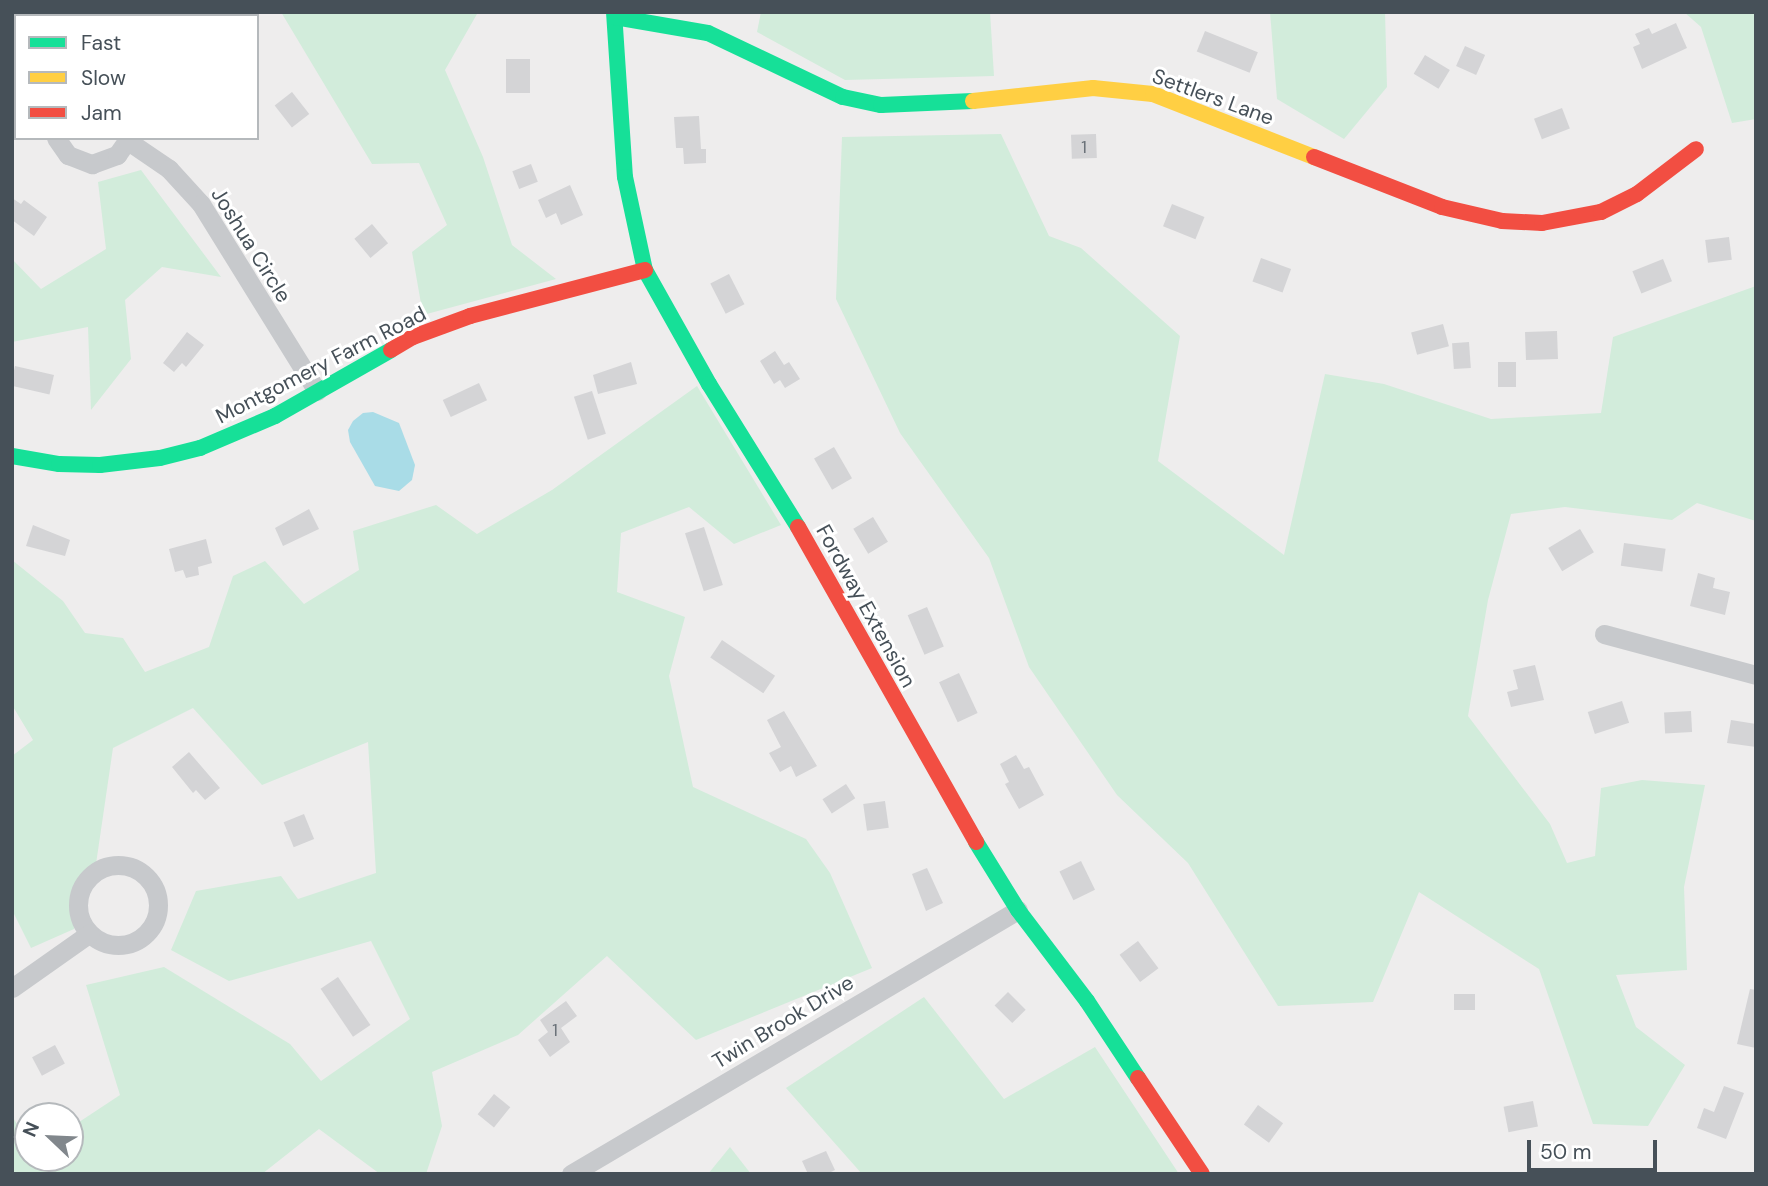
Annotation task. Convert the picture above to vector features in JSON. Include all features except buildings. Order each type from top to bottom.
[{"type":"street","name":"Settlers Lane","points":[[615,14],[708,33],[832,93],[881,105],[932,105],[1093,88],[1153,94],[1442,207],[1502,221],[1542,223],[1601,212],[1637,194],[1696,149]]},
{"type":"street","name":"Fordway Extension","points":[[615,14],[625,177],[645,270],[709,384],[784,503],[923,752],[1018,910],[1087,1001],[1202,1174]]},
{"type":"street","name":"Joshua Circle","points":[[57,140],[68,155],[92,164],[109,160],[128,140],[169,169],[201,204],[317,391]]},
{"type":"street","name":"Montgomery Farm Road","points":[[12,456],[59,464],[100,465],[160,458],[238,434],[413,337],[470,316],[645,270]]},
{"type":"street","points":[[1604,634],[1756,675]]},
{"type":"street","points":[[120,865],[144,875],[154,888],[157,905],[154,921],[144,935],[120,944],[104,942],[90,933],[78,910],[80,893],[88,877],[103,868],[120,865]]},
{"type":"street","name":"Twin Brook Drive","points":[[571,1174],[1018,910]]},
{"type":"street","points":[[12,988],[90,933]]},
{"type":"green space","points":[[281,12],[477,14],[445,70],[483,157],[512,245],[556,279],[423,315],[412,252],[447,225],[419,163],[372,164]]},
{"type":"green space","points":[[761,12],[990,12],[994,76],[845,80],[757,32]]},
{"type":"green space","points":[[1270,12],[1385,12],[1387,87],[1344,139],[1277,99]]},
{"type":"green space","points":[[1684,12],[1756,12],[1756,119],[1732,123],[1701,27]]},
{"type":"green space","points":[[1001,134],[1049,236],[1081,248],[1180,336],[1158,461],[1284,555],[1325,374],[1384,384],[1491,419],[1601,413],[1613,337],[1756,286],[1756,521],[1697,503],[1672,520],[1565,507],[1511,514],[1488,600],[1468,716],[1550,824],[1567,863],[1595,856],[1601,788],[1642,780],[1705,785],[1684,887],[1687,970],[1616,975],[1636,1027],[1685,1065],[1648,1126],[1593,1124],[1539,969],[1419,892],[1373,1002],[1278,1006],[1188,863],[1117,795],[1029,667],[989,558],[900,433],[836,299],[842,137]]},
{"type":"green space","points":[[141,170],[221,277],[162,267],[125,300],[131,359],[91,410],[88,327],[12,342],[12,259],[41,289],[106,249],[98,182]]},
{"type":"green space","points":[[697,386],[781,525],[734,544],[689,507],[621,533],[617,592],[685,617],[669,676],[693,787],[806,839],[830,873],[872,968],[696,1040],[607,956],[518,1035],[432,1072],[442,1126],[426,1174],[380,1174],[319,1129],[262,1174],[12,1174],[12,1116],[14,1172],[84,1172],[84,1119],[120,1095],[86,985],[164,967],[290,1044],[321,1081],[410,1019],[371,941],[229,981],[171,950],[196,891],[281,876],[298,899],[376,873],[368,742],[262,785],[193,708],[113,748],[96,864],[74,888],[74,929],[31,948],[12,910],[12,756],[33,740],[12,705],[12,560],[63,601],[85,633],[123,638],[145,672],[209,647],[233,576],[265,561],[304,604],[359,570],[353,531],[436,505],[477,534],[552,490]]},
{"type":"green space","points":[[924,997],[1004,1099],[1095,1047],[1179,1174],[862,1174],[786,1088]]},
{"type":"green space","points":[[730,1147],[751,1174],[708,1174]]},
{"type":"water","points":[[373,412],[399,423],[415,465],[412,480],[399,491],[375,486],[350,442],[348,430],[353,421],[363,413]]},
{"type":"traffic: fast","points":[[614,12],[625,177],[645,270],[709,384],[798,527]]},
{"type":"traffic: fast","points":[[615,17],[708,33],[843,97],[881,105],[973,101]]},
{"type":"traffic: fast","points":[[12,456],[59,464],[100,465],[160,458],[200,448],[275,416],[391,350]]},
{"type":"traffic: fast","points":[[976,842],[1018,910],[1087,1001],[1138,1078]]},
{"type":"traffic: slow","points":[[973,101],[1093,88],[1153,94],[1314,157]]},
{"type":"traffic: jam","points":[[1314,157],[1442,207],[1502,221],[1542,223],[1601,212],[1637,194],[1696,149]]},
{"type":"traffic: jam","points":[[391,350],[413,337],[470,316],[645,270]]},
{"type":"traffic: jam","points":[[798,527],[976,842]]},
{"type":"traffic: jam","points":[[1138,1078],[1202,1174]]}]
